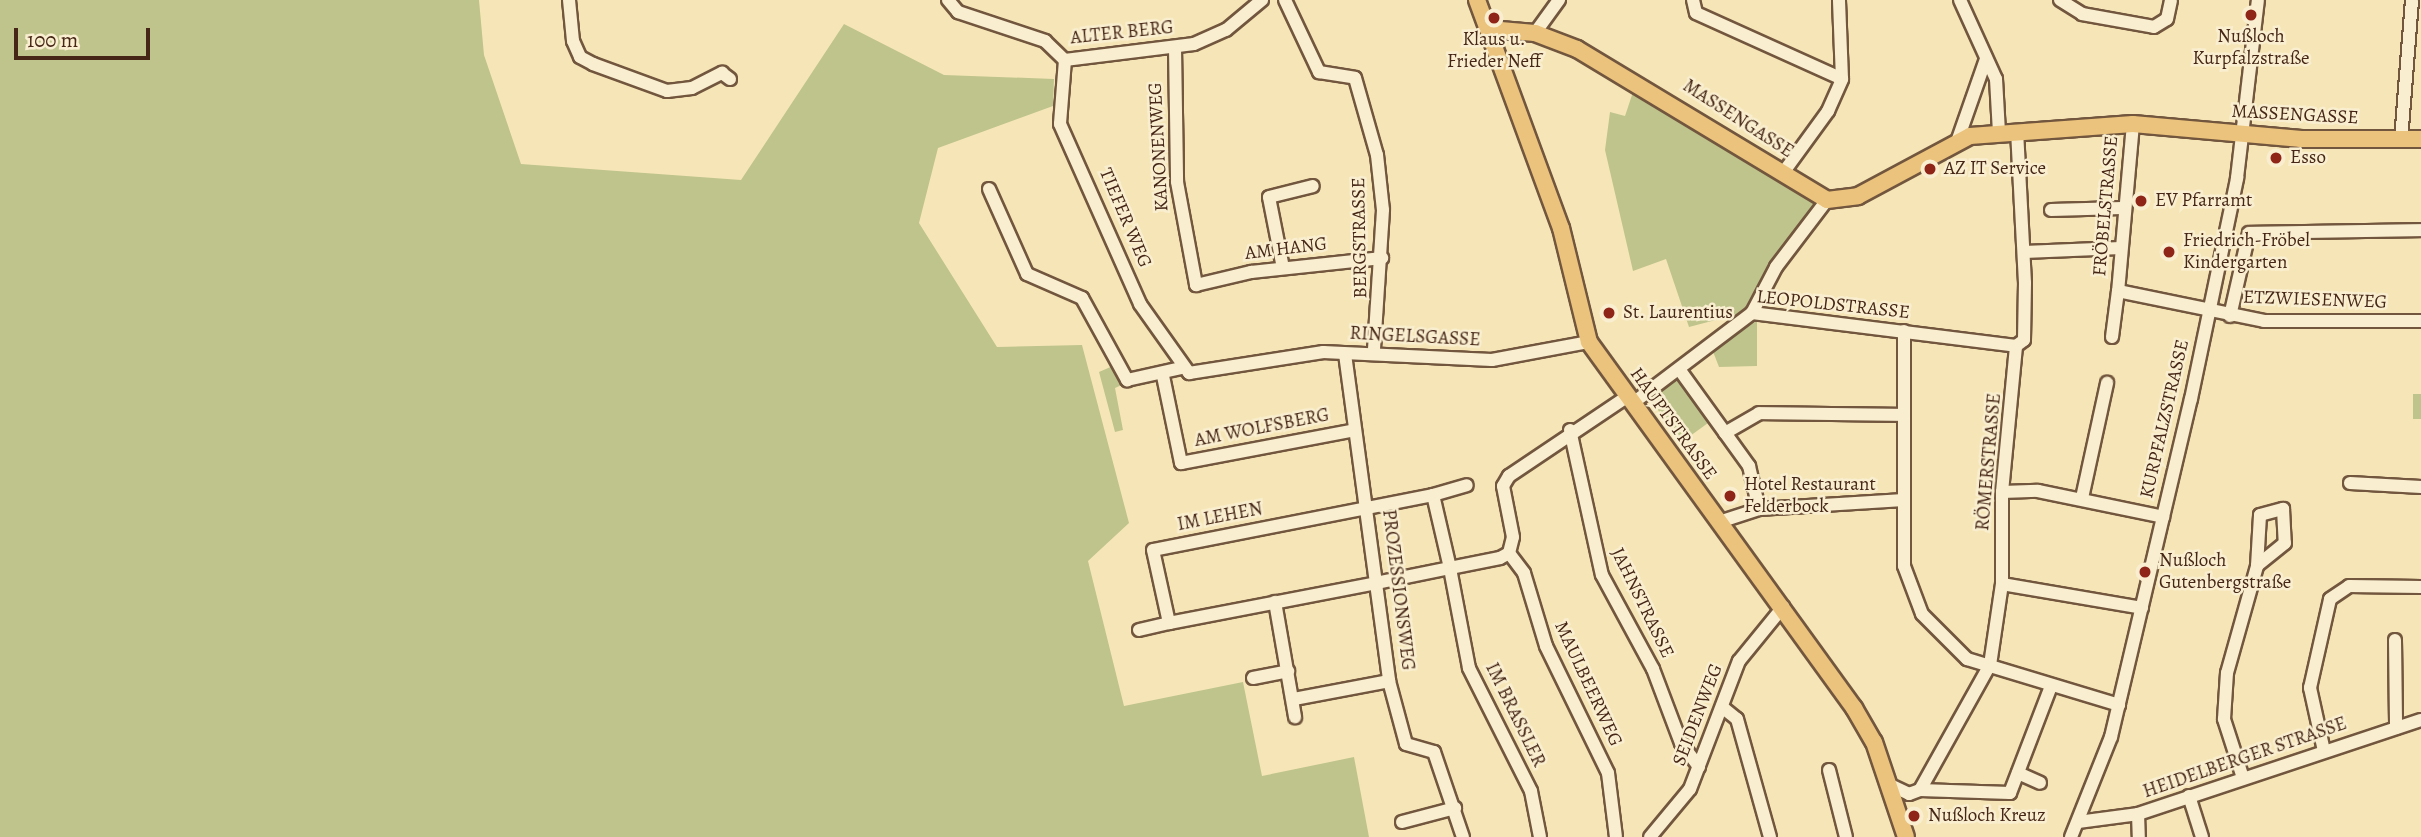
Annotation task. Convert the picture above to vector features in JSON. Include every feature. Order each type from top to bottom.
[{"type":"main road","name":"HAUPTSTRASSE","points":[[1477,0],[1561,228],[1589,342],[1854,708],[1890,785],[1906,837]]},
{"type":"main road","name":"MASSENGASSE","points":[[1489,29],[1535,33],[1674,103],[1828,200],[1858,196],[1958,139],[2017,132],[2133,124],[2244,135],[2421,139]]},
{"type":"street","points":[[569,0],[573,41],[580,57],[593,64],[667,91],[692,88],[722,73],[730,79]]},
{"type":"street","name":"ALTER BERG","points":[[948,0],[958,12],[1045,41],[1065,60],[1175,48],[1226,30],[1262,0]]},
{"type":"street","name":"BERGSTRASSE","points":[[1285,0],[1319,72],[1355,78],[1379,169],[1382,258],[1374,350]]},
{"type":"street","points":[[1535,33],[1559,0]]},
{"type":"street","points":[[1693,0],[1696,13],[1842,79]]},
{"type":"street","points":[[1783,173],[1842,79],[1839,0]]},
{"type":"street","points":[[1959,0],[1996,79],[1999,134]]},
{"type":"street","points":[[2060,0],[2082,14],[2154,27],[2167,19],[2171,0]]},
{"type":"street","name":"KURPFALZSTRASSE","points":[[2071,837],[2119,705],[2191,399],[2244,135],[2258,0]]},
{"type":"street","points":[[2401,140],[2405,46],[2412,0]]},
{"type":"street","name":"KANONENWEG","points":[[1175,48],[1177,182],[1196,285]]},
{"type":"street","points":[[1958,139],[1986,59]]},
{"type":"street","name":"TIEFER WEG","points":[[1065,60],[1060,124],[1140,304],[1181,368]]},
{"type":"street","name":"FRÖBELSTRASSE","points":[[2112,337],[2118,290],[2122,208],[2133,124]]},
{"type":"street","name":"RÖMERSTRASSE","points":[[1920,790],[1990,665],[2002,584],[2002,492],[2016,346],[2024,340],[2024,252],[2017,132]]},
{"type":"street","points":[[1283,268],[1269,197],[1313,186]]},
{"type":"street","points":[[989,189],[1027,274],[1082,298],[1127,380],[1163,376],[1181,368]]},
{"type":"street","points":[[1752,313],[1776,267],[1828,200]]},
{"type":"street","points":[[2051,210],[2122,208]]},
{"type":"street","points":[[2230,316],[2249,233],[2421,230]]},
{"type":"street","points":[[2024,252],[2121,248]]},
{"type":"street","name":"AM HANG","points":[[1196,285],[1283,268],[1382,258]]},
{"type":"street","name":"FRÖBELSTRASSE","points":[[2118,290],[2209,313]]},
{"type":"street","name":"LEOPOLDSTRASSE","points":[[1631,399],[1679,369],[1752,313],[2016,346]]},
{"type":"street","name":"ETZWIESENWEG","points":[[2209,313],[2230,316],[2421,321]]},
{"type":"street","points":[[1904,331],[1904,566],[1914,598],[1950,647],[1990,665],[2051,686],[2119,705]]},
{"type":"street","name":"RINGELSGASSE","points":[[1181,368],[1196,375],[1323,352],[1345,354],[1374,350],[1492,360],[1589,342]]},
{"type":"street","name":"PROZESSIONSWEG","points":[[1345,354],[1368,508],[1389,681],[1406,744],[1434,752],[1463,837]]},
{"type":"street","points":[[1679,369],[1749,466],[1759,509]]},
{"type":"street","name":"AM WOLFSBERG","points":[[1163,376],[1181,463],[1355,430]]},
{"type":"street","points":[[2082,498],[2107,383]]},
{"type":"street","points":[[1139,630],[1450,568],[1509,553],[1513,537],[1503,486],[1570,430],[1631,399]]},
{"type":"street","points":[[1725,433],[1759,413],[1904,415]]},
{"type":"street","name":"JAHNSTRASSE","points":[[1570,430],[1602,575],[1653,669],[1681,744],[1699,767]]},
{"type":"street","points":[[2350,483],[2421,488]]},
{"type":"street","points":[[1368,508],[1467,485]]},
{"type":"street","points":[[2002,492],[2082,498],[2162,517]]},
{"type":"street","name":"IM BRASSLER","points":[[1433,495],[1469,668],[1531,791],[1540,837]]},
{"type":"street","points":[[1719,522],[1759,509],[1904,500]]},
{"type":"street","name":"IM LEHEN","points":[[1169,623],[1153,550],[1368,508]]},
{"type":"street","name":"MAULBEERWEG","points":[[1509,553],[1524,573],[1546,646],[1608,773],[1616,837]]},
{"type":"street","points":[[2243,778],[2226,731],[2223,697],[2257,566]]},
{"type":"street","points":[[2002,584],[2143,608]]},
{"type":"street","points":[[2324,751],[2310,688],[2330,599],[2349,586],[2421,587]]},
{"type":"street","points":[[1275,602],[1295,717]]},
{"type":"street","name":"SEIDENWEG","points":[[1650,837],[1690,789],[1739,661],[1783,607]]},
{"type":"street","points":[[2395,640],[2396,728]]},
{"type":"street","points":[[1253,678],[1288,670]]},
{"type":"street","points":[[1294,699],[1389,681]]},
{"type":"street","points":[[1890,785],[1909,794],[1920,790],[2010,793],[2051,686]]},
{"type":"street","points":[[1722,707],[1737,719],[1770,837]]},
{"type":"street","name":"HEIDELBERGER STRASSE","points":[[2078,822],[2138,814],[2421,720]]},
{"type":"street","points":[[1829,770],[1846,837]]},
{"type":"street","points":[[2018,773],[2040,783]]},
{"type":"street","points":[[2189,796],[2202,837]]},
{"type":"street","points":[[1402,822],[1455,808]]},
{"type":"street","points":[[2138,814],[2139,837]]},
{"type":"green space","points":[[0,0],[479,0],[484,55],[521,164],[741,180],[844,24],[944,75],[1054,79],[1053,106],[938,148],[919,223],[997,347],[1082,345],[1129,523],[1088,561],[1124,706],[1243,682],[1262,776],[1354,757],[1369,837],[0,837]]},
{"type":"green space","points":[[1634,89],[1820,203],[1750,311],[1689,327],[1666,259],[1633,271],[1605,150],[1610,112],[1625,116]]},
{"type":"green space","points":[[1757,321],[1757,366],[1719,367],[1712,349]]},
{"type":"green space","points":[[1115,365],[1124,384],[1115,388],[1123,430],[1115,432],[1099,372]]},
{"type":"green space","points":[[1678,378],[1710,422],[1681,442],[1650,399]]},
{"type":"green space","points":[[2413,394],[2421,394],[2421,419],[2413,419]]},
{"type":"place","name":"Nußloch Kurpfalzstraße","points":[[2251,15]]},
{"type":"place","name":"Klaus u. Frieder Neff","points":[[1494,18]]},
{"type":"place","name":"Esso","points":[[2276,158]]},
{"type":"place","name":"AZ IT Service","points":[[1930,169]]},
{"type":"place","name":"EV Pfarramt","points":[[2141,201]]},
{"type":"place","name":"Friedrich-Fröbel Kindergarten","points":[[2169,252]]},
{"type":"place","name":"St. Laurentius","points":[[1609,313]]},
{"type":"place","name":"Hotel Restaurant Felderbock","points":[[1730,496]]},
{"type":"place","name":"Nußloch Gutenbergstraße","points":[[2145,572]]},
{"type":"place","name":"Nußloch Kreuz","points":[[1914,816]]}]
